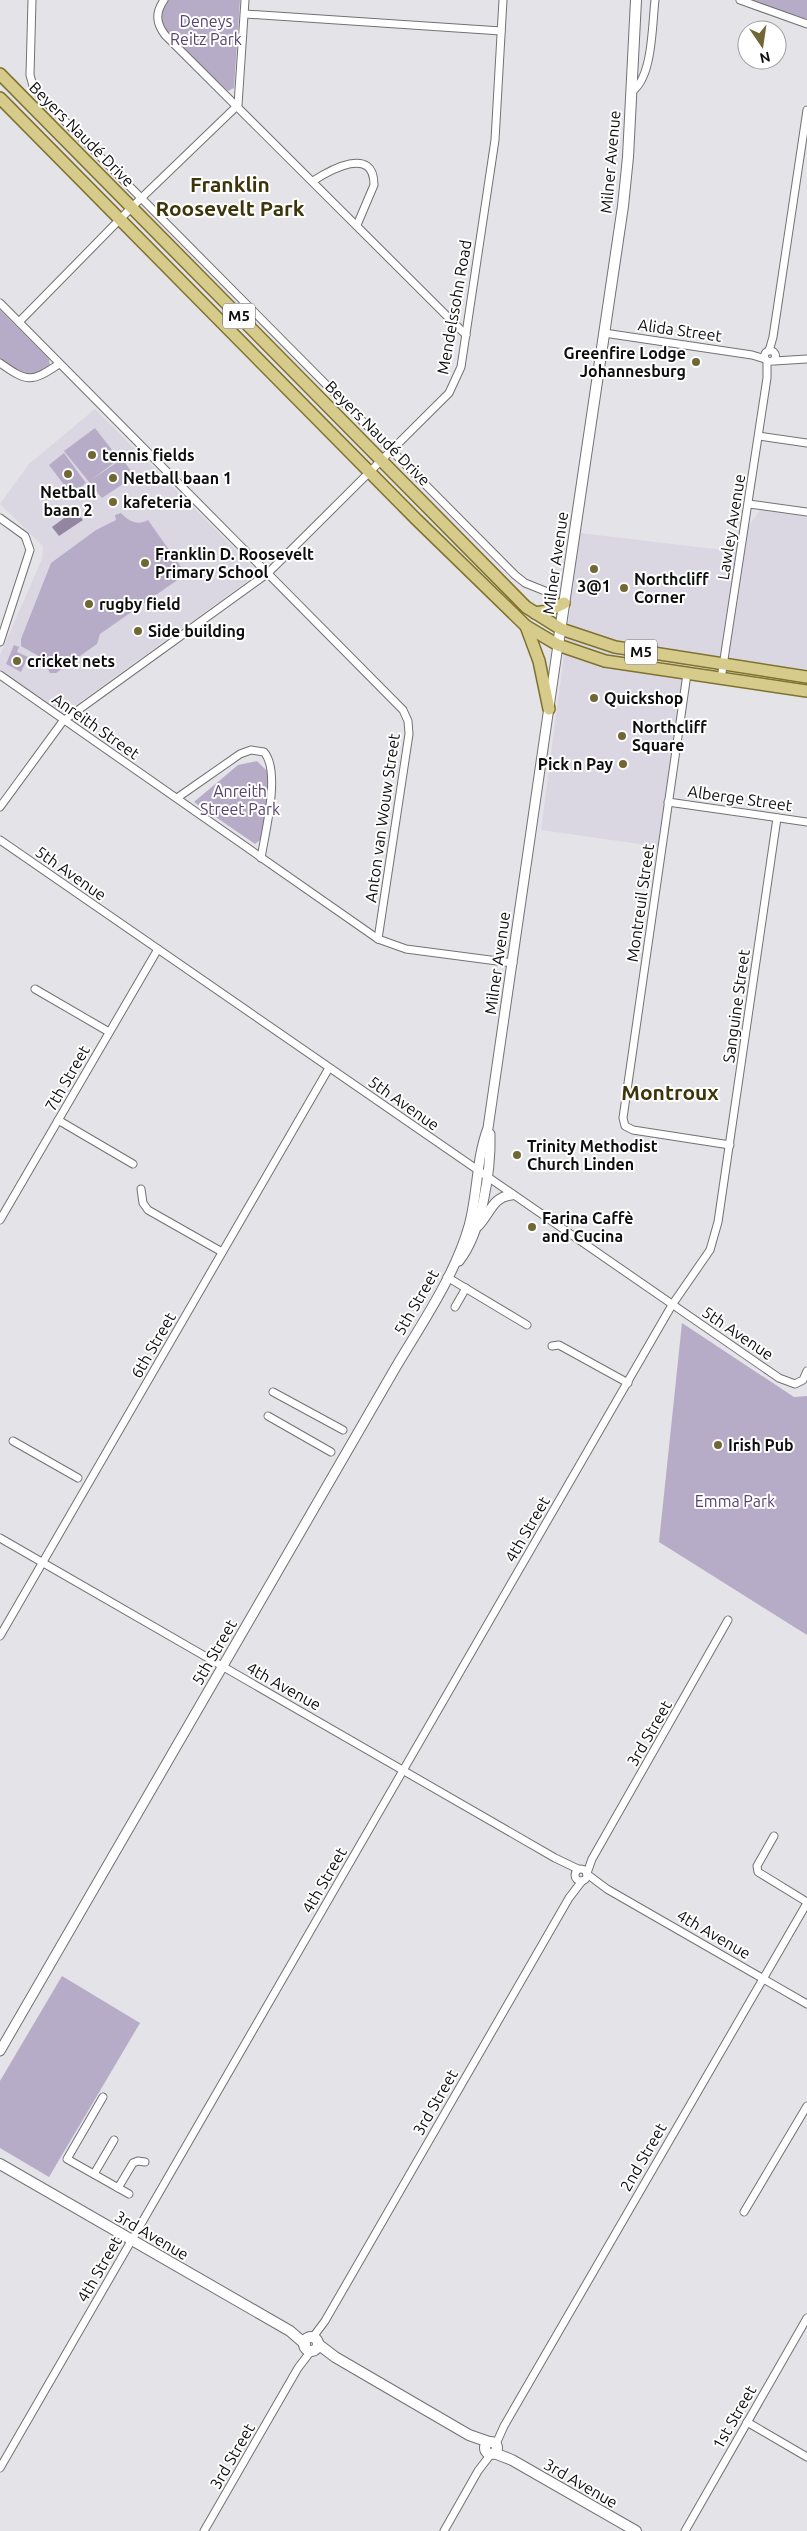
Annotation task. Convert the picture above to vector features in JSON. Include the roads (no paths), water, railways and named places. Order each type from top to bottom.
[{"type":"main road","name":"Milner Avenue","points":[[558,645],[623,206],[636,0]]},
{"type":"main road","name":"Beyers Naudé Drive","points":[[0,74],[383,460],[505,587],[535,612],[561,629],[615,647],[807,677]]},
{"type":"main road","name":"Beyers Naudé Drive","points":[[0,98],[526,626],[558,645],[605,661],[807,691]]},
{"type":"main road","points":[[535,612],[548,611],[564,603]]},
{"type":"main road","points":[[526,626],[539,662],[549,709]]},
{"type":"main road","name":"3rd Avenue","points":[[0,2164],[636,2531]]},
{"type":"street","name":"Beyers Naudé Drive","points":[[32,0],[29,70],[33,86],[41,97],[515,575],[545,591]]},
{"type":"street","points":[[164,0],[157,15],[160,28],[466,334]]},
{"type":"street","points":[[19,322],[132,207],[238,105],[245,0]]},
{"type":"street","name":"Mendelssohn Road","points":[[0,807],[63,721],[268,573],[449,393],[458,375],[466,334],[495,140],[503,0]]},
{"type":"street","points":[[631,92],[640,85],[646,73],[655,0]]},
{"type":"street","points":[[740,0],[807,24]]},
{"type":"street","points":[[244,14],[501,31]]},
{"type":"street","name":"Lawley Avenue","points":[[721,679],[750,504],[807,110]]},
{"type":"street","points":[[313,181],[349,163],[360,163],[369,169],[374,179],[374,185],[357,225]]},
{"type":"street","name":"Anton van Wouw Street","points":[[0,303],[398,704],[408,721],[409,734],[378,939]]},
{"type":"street","name":"Alida Street","points":[[604,333],[752,354],[807,359]]},
{"type":"street","points":[[0,363],[21,378],[29,380],[40,376],[59,364]]},
{"type":"street","points":[[759,436],[807,443]]},
{"type":"street","points":[[750,504],[807,512]]},
{"type":"street","points":[[0,518],[24,536],[29,545],[30,555],[0,642]]},
{"type":"street","name":"Milner Avenue","points":[[482,1174],[558,645]]},
{"type":"street","name":"Montreuil Street","points":[[687,674],[624,1100],[624,1122],[633,1130],[730,1145]]},
{"type":"street","name":"Anreith Street","points":[[0,675],[63,721],[177,798],[378,939],[406,949],[513,963]]},
{"type":"street","points":[[177,798],[240,754],[251,750],[264,752],[270,763],[272,776],[262,858]]},
{"type":"street","name":"Alberge Street","points":[[668,802],[807,822]]},
{"type":"street","name":"Sanguine Street","points":[[672,1305],[713,1244],[730,1145],[777,818]]},
{"type":"street","name":"5th Avenue","points":[[0,840],[779,1378],[795,1384],[803,1380],[807,1370]]},
{"type":"street","name":"7th Street","points":[[0,1220],[158,949]]},
{"type":"street","points":[[35,988],[109,1032]]},
{"type":"street","name":"6th Street","points":[[0,1636],[329,1068]]},
{"type":"street","points":[[58,1120],[133,1164]]},
{"type":"street","name":"5th Street","points":[[452,1268],[466,1250],[476,1228],[482,1174]]},
{"type":"street","name":"5th Street","points":[[0,2051],[452,1268],[469,1224],[482,1174]]},
{"type":"street","points":[[141,1189],[143,1203],[148,1210],[222,1252]]},
{"type":"street","points":[[476,1228],[497,1199],[504,1195],[512,1195]]},
{"type":"street","points":[[447,1277],[527,1325]]},
{"type":"street","points":[[455,1307],[466,1288]]},
{"type":"street","name":"4th Street","points":[[0,2468],[672,1305]]},
{"type":"street","points":[[552,1346],[559,1345],[628,1383]]},
{"type":"street","points":[[273,1392],[343,1430]]},
{"type":"street","points":[[268,1416],[331,1452]]},
{"type":"street","points":[[13,1441],[78,1478]]},
{"type":"street","name":"4th Avenue","points":[[0,1538],[222,1668],[404,1770],[581,1875],[807,2004]]},
{"type":"street","name":"3rd Street","points":[[204,2531],[728,1620]]},
{"type":"street","points":[[774,1836],[757,1866],[758,1872],[807,1902]]},
{"type":"street","name":"2nd Street","points":[[444,2531],[807,1902]]},
{"type":"street","points":[[103,2097],[67,2159],[129,2194]]},
{"type":"street","points":[[744,2212],[807,2106]]},
{"type":"street","points":[[94,2174],[114,2140]]},
{"type":"street","points":[[118,2188],[134,2163],[138,2161],[145,2162]]},
{"type":"street","name":"1st Street","points":[[685,2531],[807,2318]]},
{"type":"street","points":[[746,2422],[807,2457]]},
{"type":"place","name":"Greenfire Lodge Johannesburg","points":[[696,362]]},
{"type":"place","name":"tennis fields","points":[[92,455]]},
{"type":"place","name":"Netball baan 2","points":[[68,474]]},
{"type":"place","name":"Netball baan 1","points":[[113,478]]},
{"type":"place","name":"kafeteria","points":[[113,502]]},
{"type":"place","name":"Franklin D. Roosevelt Primary School","points":[[145,563]]},
{"type":"place","name":"3@1","points":[[594,569]]},
{"type":"place","name":"Northcliff Corner","points":[[624,588]]},
{"type":"place","name":"rugby field","points":[[89,604]]},
{"type":"place","name":"Side building","points":[[138,631]]},
{"type":"place","name":"cricket nets","points":[[17,661]]},
{"type":"place","name":"Quickshop","points":[[594,698]]},
{"type":"place","name":"Northcliff Square","points":[[622,736]]},
{"type":"place","name":"Pick n Pay","points":[[623,764]]},
{"type":"place","name":"Trinity Methodist Church Linden","points":[[517,1155]]},
{"type":"place","name":"Farina Caffè and Cucina","points":[[532,1227]]},
{"type":"place","name":"Irish Pub","points":[[718,1445]]},
{"type":"district","name":"Franklin Roosevelt Park","points":[[230,197]]},
{"type":"district","name":"Montroux","points":[[670,1093]]},
{"type":"park label","name":"Deneys Reitz Park","points":[[206,30]]},
{"type":"park label","name":"Anreith Street Park","points":[[240,800]]},
{"type":"park label","name":"Emma Park","points":[[735,1501]]}]
